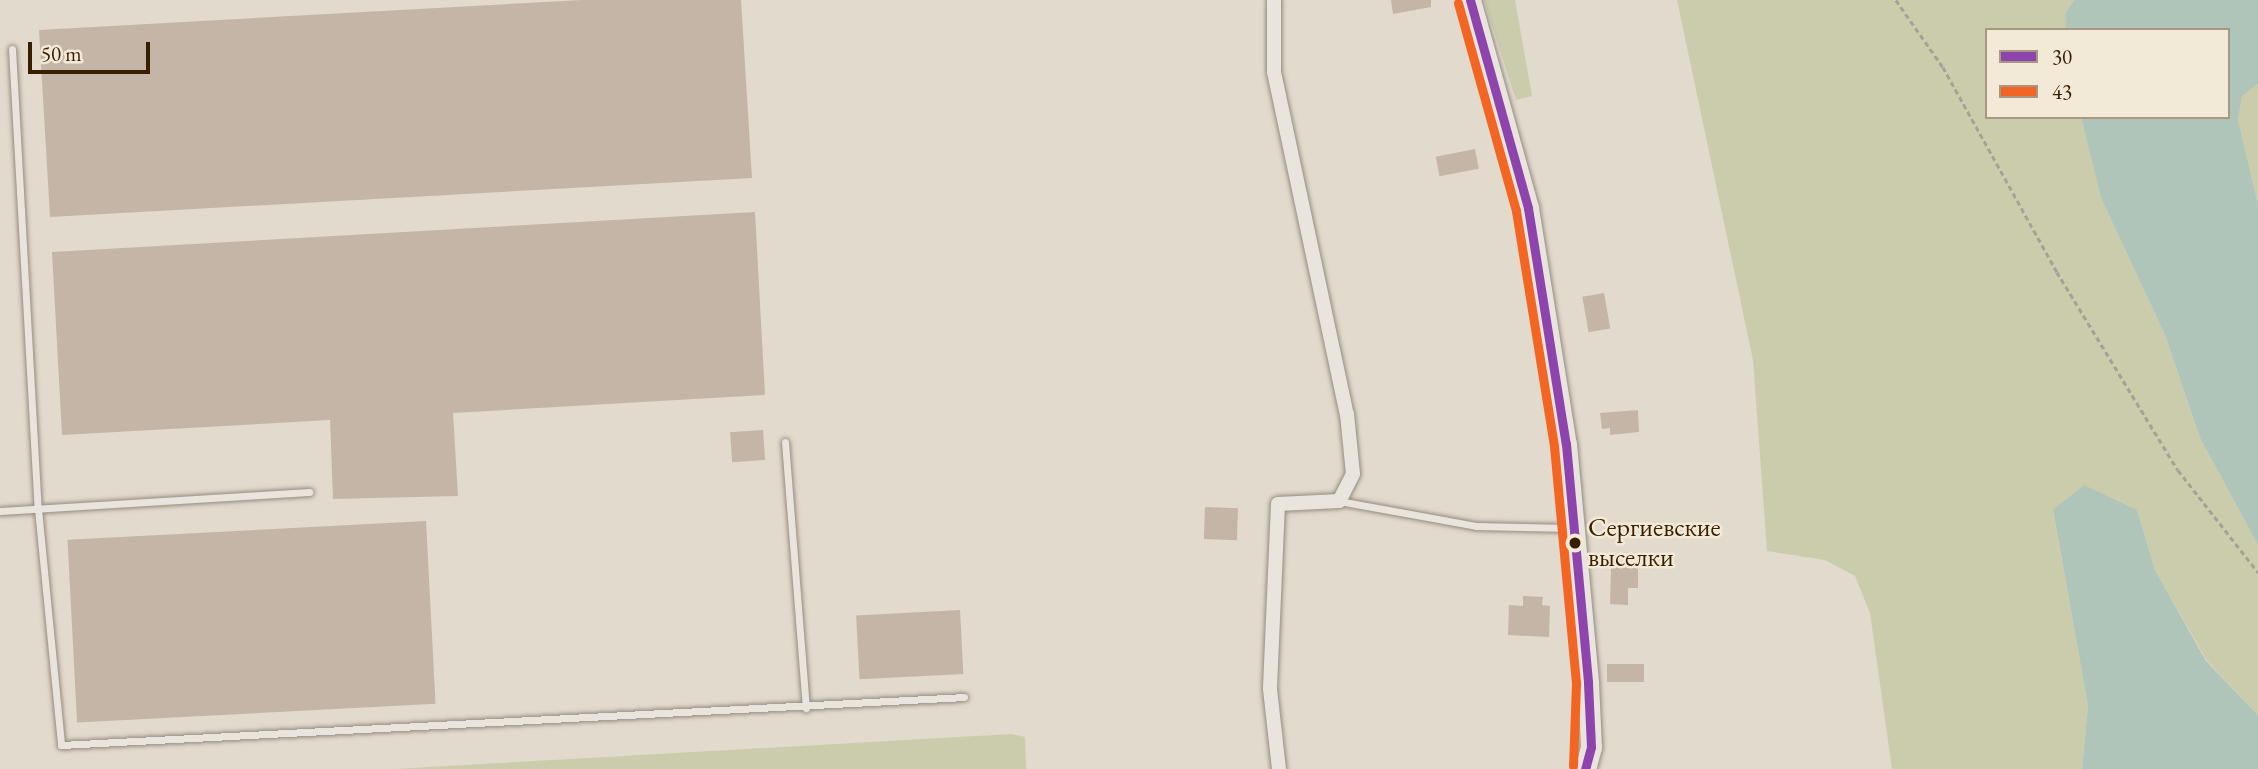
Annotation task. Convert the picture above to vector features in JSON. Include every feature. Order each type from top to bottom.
[{"type":"street","points":[[1274,0],[1274,72],[1347,414],[1353,474],[1339,501],[1278,504],[1270,689],[1279,769]]},
{"type":"street","points":[[1470,0],[1528,208],[1574,528],[1591,747],[1585,769]]},
{"type":"lane","points":[[12,49],[38,509],[61,746],[806,708],[964,697]]},
{"type":"lane","points":[[785,442],[806,708]]},
{"type":"lane","points":[[0,511],[309,492]]},
{"type":"lane","points":[[1339,501],[1476,526],[1574,528]]},
{"type":"path","points":[[1896,0],[1943,67],[2057,272],[2178,470],[2258,572]]},
{"type":"shaded area","points":[[1484,0],[1515,0],[1532,96],[1516,100]]},
{"type":"shaded area","points":[[1677,0],[2074,0],[2065,14],[2066,28],[1985,28],[1985,119],[2081,119],[2101,198],[2165,335],[2200,438],[2258,545],[2258,715],[2207,661],[2155,570],[2137,510],[2053,511],[2088,706],[2082,769],[1892,769],[1870,613],[1855,576],[1825,560],[1767,551],[1753,360]]},
{"type":"shaded area","points":[[2074,0],[2258,0],[2258,84],[2242,96],[2238,120],[2258,204],[2258,545],[2200,438],[2165,335],[2101,198],[2081,119],[2230,119],[2230,28],[2066,28],[2065,14]]},
{"type":"shaded area","points":[[2258,84],[2258,204],[2238,120],[2242,95]]},
{"type":"shaded area","points":[[2084,485],[2137,510],[2155,570],[2206,661],[2258,715],[2258,769],[2082,769],[2088,706],[2053,510]]},
{"type":"shaded area","points":[[1011,734],[1025,737],[1026,769],[395,769]]},
{"type":"building","points":[[582,0],[741,0],[752,178],[50,217],[39,30]]},
{"type":"building","points":[[1391,0],[1431,0],[1431,7],[1393,14]]},
{"type":"building","points":[[1475,149],[1479,169],[1440,176],[1436,157]]},
{"type":"building","points":[[755,212],[765,395],[453,413],[458,496],[333,499],[330,420],[62,435],[52,252]]},
{"type":"building","points":[[1604,293],[1610,328],[1589,332],[1582,297]]},
{"type":"building","points":[[1638,410],[1639,432],[1610,435],[1610,428],[1602,429],[1600,413]]},
{"type":"building","points":[[763,430],[765,460],[732,462],[730,432]]},
{"type":"building","points":[[1205,507],[1238,508],[1237,540],[1204,539]]},
{"type":"building","points":[[426,521],[436,704],[77,723],[67,540]]},
{"type":"building","points":[[1611,567],[1638,568],[1638,588],[1628,588],[1628,605],[1610,604]]},
{"type":"building","points":[[1523,596],[1543,597],[1542,605],[1550,606],[1549,637],[1508,635],[1509,605],[1523,606]]},
{"type":"building","points":[[960,610],[963,674],[859,679],[856,615]]},
{"type":"building","points":[[1607,664],[1644,664],[1644,682],[1607,682]]},
{"type":"transit line","name":"30","points":[[1470,0],[1528,208],[1566,444],[1588,683],[1591,747],[1585,769]]},
{"type":"transit line","name":"43","points":[[1458,3],[1516,211],[1554,446],[1576,684],[1573,766]]},
{"type":"place","name":"Сергиевские выселки","points":[[1575,543]]}]
